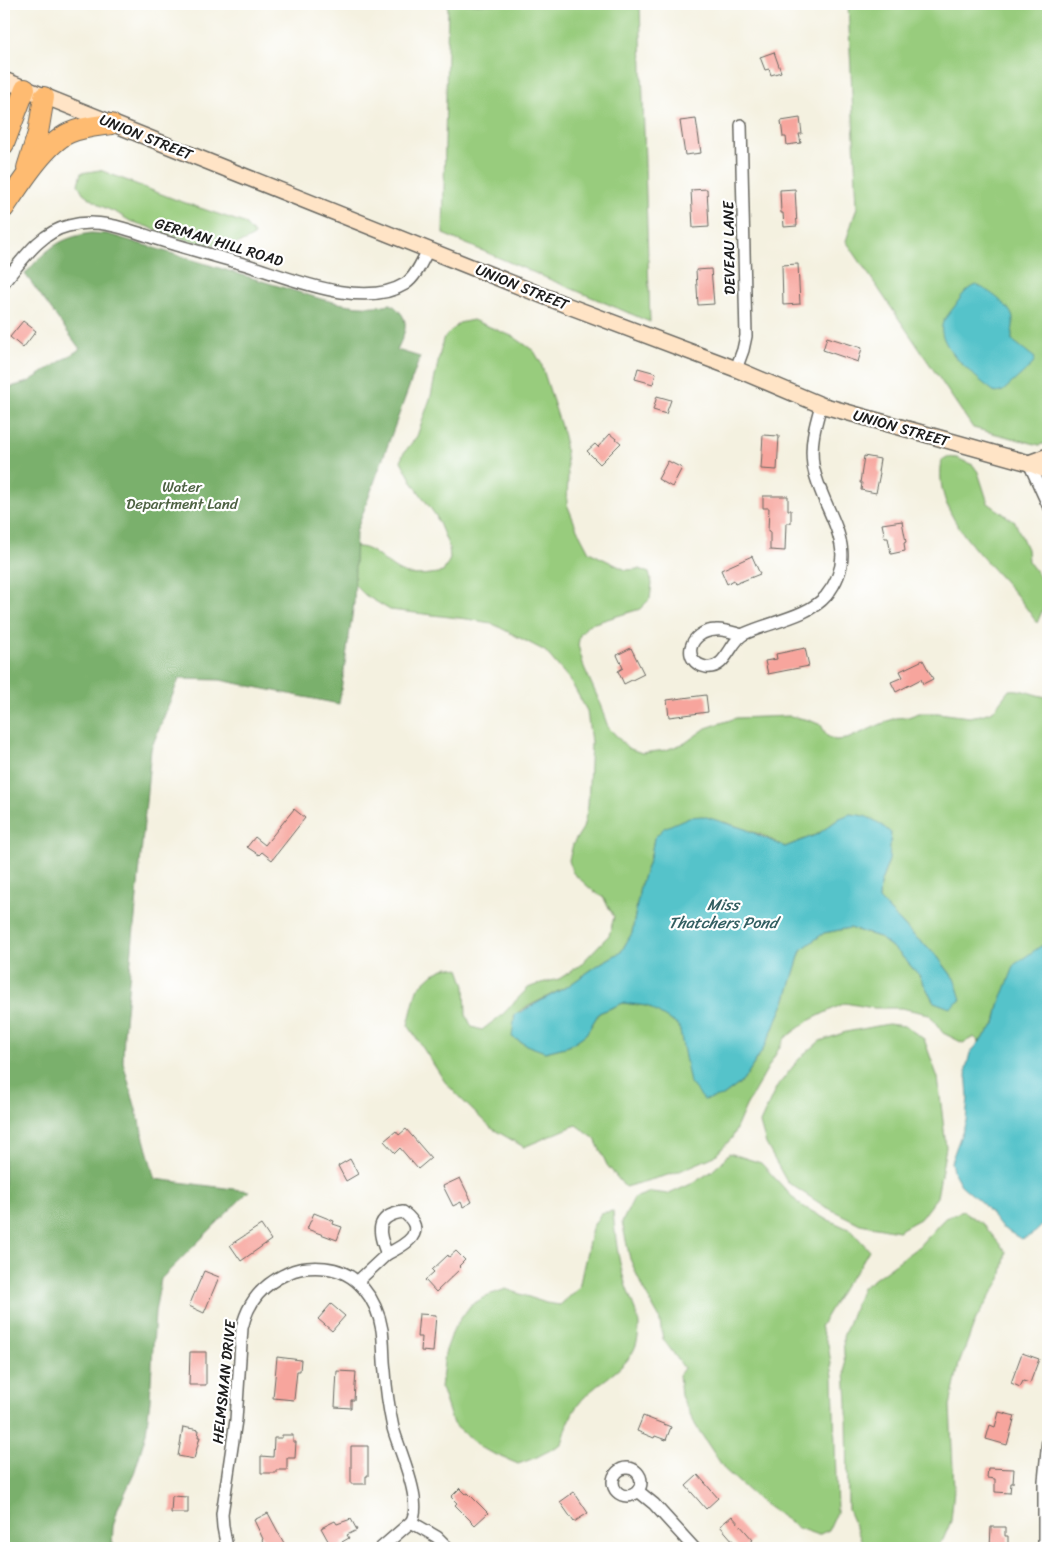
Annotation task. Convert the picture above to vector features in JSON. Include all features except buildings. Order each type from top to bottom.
[{"type":"highway","points":[[4,144],[25,89]]},
{"type":"highway","points":[[23,180],[38,133],[44,97]]},
{"type":"highway","points":[[4,208],[23,180],[49,149],[62,137],[77,130],[111,124]]},
{"type":"main road","name":"UNION STREET","points":[[4,80],[566,305],[736,369],[821,405],[1028,463],[1048,471]]},
{"type":"main road","points":[[1028,463],[1048,456]]},
{"type":"street","name":"DEVEAU LANE","points":[[736,369],[746,336],[741,125]]},
{"type":"street","name":"GERMAN HILL ROAD","points":[[4,282],[32,248],[47,235],[66,226],[84,223],[117,225],[300,283],[334,291],[353,293],[375,293],[395,290],[406,284],[411,280],[428,250]]},
{"type":"street","points":[[742,635],[815,606],[826,596],[840,569],[841,542],[813,464],[813,430],[821,405]]},
{"type":"street","points":[[1028,463],[1048,505]]},
{"type":"street","points":[[358,1281],[387,1254]]},
{"type":"street","name":"HELMSMAN DRIVE","points":[[227,1548],[222,1527],[223,1499],[231,1463],[242,1328],[245,1316],[250,1303],[268,1284],[302,1268],[342,1271],[358,1281],[376,1310],[382,1330],[385,1372],[393,1427],[414,1494],[416,1507],[411,1522]]},
{"type":"street","points":[[1044,1548],[1044,1481],[1048,1440]]},
{"type":"street","points":[[638,1491],[654,1504],[694,1548]]},
{"type":"street","points":[[381,1548],[411,1522],[438,1537],[448,1548]]},
{"type":"green space","points":[[448,4],[640,4],[650,322],[443,234]]},
{"type":"green space","points":[[848,4],[1048,4],[1048,443],[1039,445],[973,428],[846,241],[857,207]]},
{"type":"green space","points":[[100,170],[174,199],[244,223],[254,236],[227,247],[190,241],[130,221],[101,206],[83,193],[78,184],[81,173]]},
{"type":"green space","name":"Water Department Land","points":[[91,233],[108,234],[321,299],[356,306],[391,304],[402,315],[405,325],[405,331],[397,350],[420,357],[356,532],[354,603],[339,704],[220,680],[179,679],[151,749],[124,1033],[123,1062],[155,1179],[249,1191],[161,1279],[155,1312],[150,1400],[146,1433],[134,1474],[118,1508],[113,1527],[112,1548],[4,1548],[4,389],[28,382],[80,349],[25,274],[54,246],[70,238]]},
{"type":"green space","points":[[473,320],[514,337],[534,351],[541,363],[564,436],[568,475],[567,504],[577,529],[589,552],[626,570],[639,569],[649,573],[652,583],[650,599],[640,609],[588,625],[580,635],[578,645],[584,667],[608,727],[628,748],[642,753],[666,750],[685,743],[706,728],[736,718],[790,716],[821,725],[827,736],[835,740],[847,739],[895,718],[908,717],[919,713],[938,713],[969,717],[981,715],[993,711],[1009,690],[1019,690],[1048,697],[1048,943],[1041,946],[999,1005],[995,1024],[979,1042],[974,1037],[963,1043],[943,1033],[929,1014],[901,1008],[873,1008],[845,1003],[808,1021],[785,1038],[746,1106],[732,1138],[715,1156],[675,1173],[625,1187],[607,1165],[595,1139],[576,1125],[524,1147],[491,1128],[445,1082],[408,1025],[417,989],[433,974],[448,967],[459,969],[465,986],[466,1015],[472,1027],[482,1030],[503,1014],[528,988],[559,979],[579,966],[609,935],[614,917],[603,897],[593,891],[572,872],[569,860],[573,844],[583,828],[588,806],[591,742],[587,711],[570,680],[545,651],[491,623],[390,610],[365,595],[354,584],[353,547],[368,549],[394,568],[412,575],[443,572],[450,559],[449,547],[436,516],[414,485],[401,461],[403,454],[417,436],[431,396],[443,339],[459,323]],"holes":[[[840,818],[889,860],[880,884],[879,899],[911,933],[937,956],[955,980],[934,1002],[919,975],[898,952],[879,937],[850,928],[824,933],[801,950],[785,1002],[765,1046],[743,1081],[723,1096],[685,1054],[679,1025],[647,1006],[623,1003],[599,1013],[586,1034],[569,1046],[545,1052],[513,1017],[521,1010],[568,986],[601,963],[621,952],[632,933],[640,887],[651,855],[654,838],[724,822],[762,835],[785,847],[818,834]]]},
{"type":"green space","points":[[947,457],[957,458],[973,465],[978,472],[988,503],[1015,522],[1027,549],[1028,561],[1041,578],[1046,590],[1044,607],[1037,623],[1015,594],[974,547],[952,515],[944,498],[941,479],[942,460]]},
{"type":"green space","points":[[888,1024],[905,1026],[924,1039],[938,1078],[946,1147],[937,1197],[920,1219],[898,1231],[860,1224],[824,1206],[787,1182],[766,1144],[760,1123],[776,1088],[799,1059],[820,1041],[846,1032]]},
{"type":"green space","points":[[729,1153],[761,1163],[799,1204],[851,1230],[869,1250],[858,1269],[844,1286],[820,1327],[828,1344],[833,1377],[837,1512],[829,1530],[818,1535],[798,1528],[760,1501],[725,1470],[696,1426],[681,1396],[679,1375],[684,1368],[663,1339],[659,1317],[643,1289],[630,1259],[622,1222],[634,1198],[651,1192],[669,1194],[691,1184],[711,1172]]},
{"type":"green space","points":[[613,1211],[620,1265],[639,1323],[637,1341],[632,1353],[616,1371],[596,1386],[578,1405],[570,1419],[562,1444],[535,1458],[518,1464],[481,1448],[453,1424],[441,1388],[445,1353],[454,1328],[470,1306],[486,1296],[506,1289],[546,1303],[560,1305],[579,1288],[592,1228],[601,1213]]},
{"type":"green space","points":[[963,1211],[983,1224],[1006,1252],[1001,1279],[976,1319],[959,1364],[950,1406],[954,1489],[951,1521],[943,1540],[935,1548],[875,1548],[863,1544],[848,1510],[847,1403],[843,1337],[862,1288],[918,1247],[945,1218]]},
{"type":"water","points":[[976,285],[993,294],[1009,310],[1013,320],[1012,340],[1035,358],[1033,364],[1003,391],[996,393],[960,362],[945,341],[942,331],[943,322],[961,297],[969,288]]},
{"type":"water","name":"Miss Thatchers Pond","points":[[850,814],[872,819],[891,833],[889,860],[880,884],[879,899],[911,933],[937,956],[955,980],[961,1000],[950,1008],[934,1002],[919,975],[898,952],[879,937],[850,928],[824,933],[801,950],[785,1002],[765,1046],[743,1081],[723,1096],[704,1100],[690,1083],[679,1026],[647,1006],[623,1003],[599,1013],[586,1034],[569,1046],[545,1052],[512,1037],[515,1015],[568,986],[601,963],[621,952],[632,933],[640,887],[651,855],[654,838],[664,828],[689,817],[703,816],[745,829],[785,847],[818,834],[840,818]]},
{"type":"water","points":[[1048,943],[1048,1216],[1043,1224],[1030,1236],[1021,1239],[1001,1227],[983,1204],[961,1185],[953,1171],[951,1162],[966,1121],[968,1097],[966,1069],[970,1053],[995,1024],[999,1005],[1015,964]]}]
